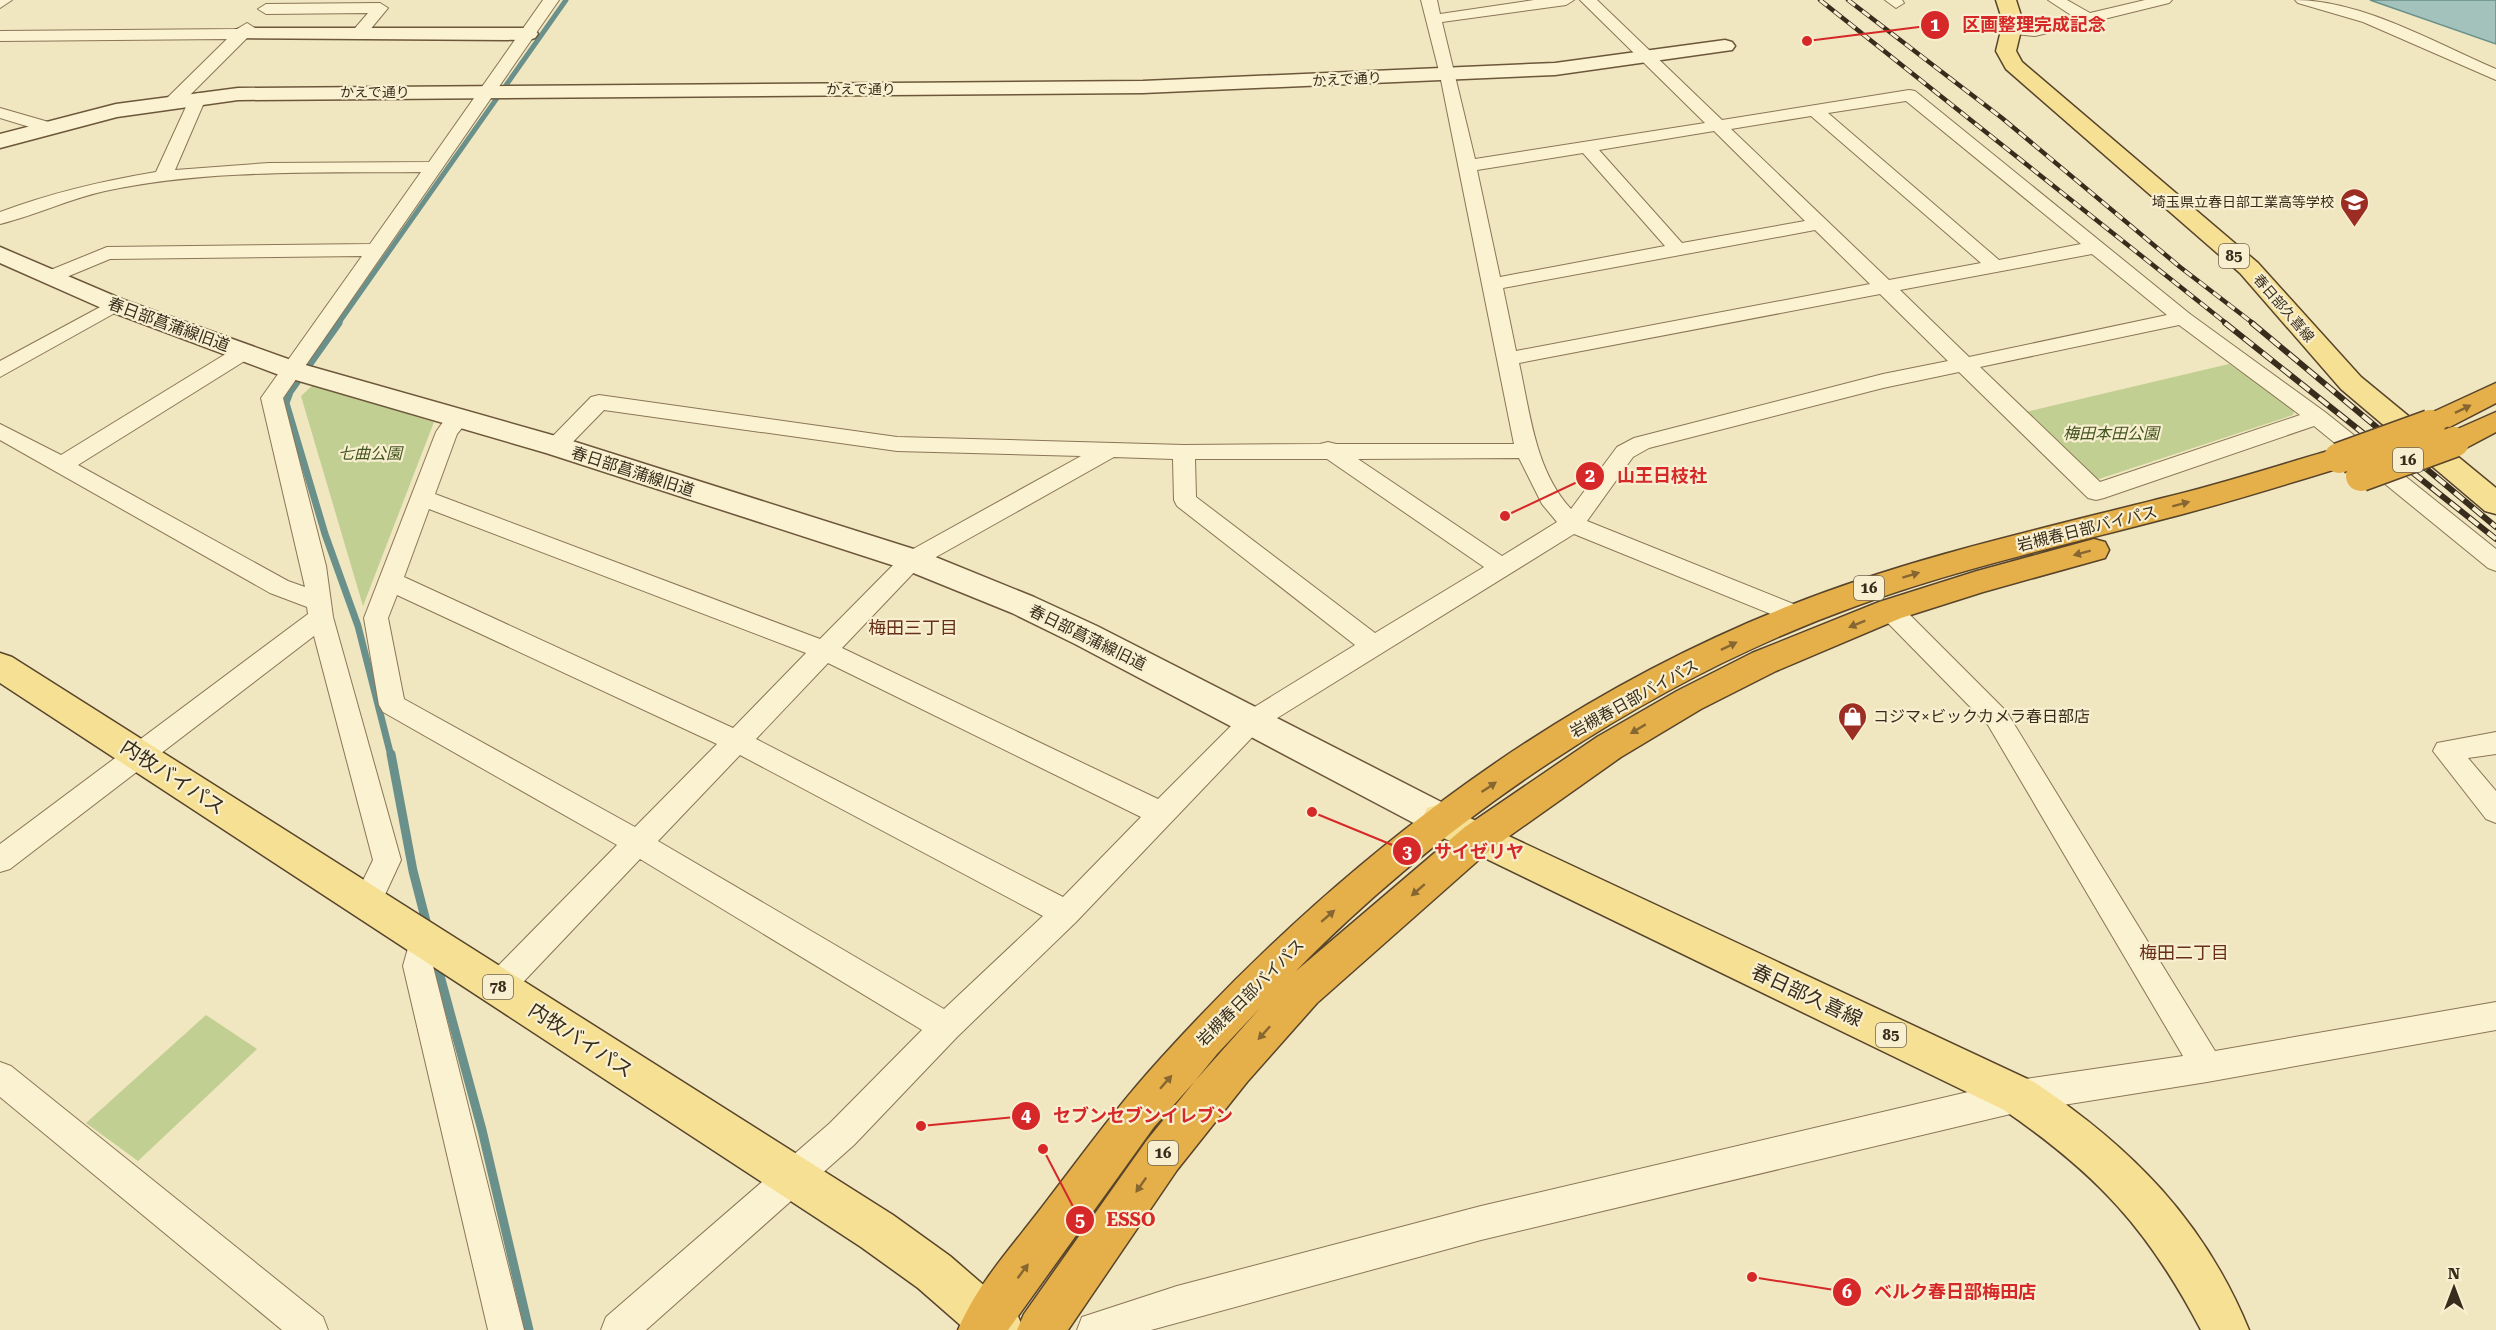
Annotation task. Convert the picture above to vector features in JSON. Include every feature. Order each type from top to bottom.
[{"type":"highway","name":"岩槻春日部バイパス","points":[[1040,1330],[1162,1155],[1232,1068],[1303,990],[1478,838],[1550,786],[1689,700],[1764,662],[1890,610],[2350,467],[2496,392]]},
{"type":"highway","name":"岩槻春日部バイパス","points":[[990,1326],[1147,1104],[1211,1030],[1284,954],[1440,819],[1590,720],[1674,673],[1797,615],[1874,587],[1952,562],[2169,507],[2454,442],[2496,421]]},
{"type":"main road","name":"春日部久喜線","points":[[2006,0],[2012,14],[2012,30],[2006,51],[2013,64],[2249,268],[2350,383],[2496,504]]},
{"type":"main road","name":"内牧バイパス","points":[[0,666],[877,1231],[934,1272],[990,1326]]},
{"type":"main road","name":"春日部久喜線","points":[[1440,819],[2019,1096],[2065,1127],[2118,1172],[2156,1216],[2207,1295],[2226,1330]]},
{"type":"street","points":[[0,3],[4,0]]},
{"type":"street","points":[[368,903],[387,860],[319,609],[315,566],[272,398],[551,0]]},
{"type":"street","points":[[1429,0],[1448,75],[1527,451],[1553,504],[1572,524],[1797,615]]},
{"type":"street","points":[[1434,19],[1566,0]]},
{"type":"street","points":[[1588,0],[2096,492],[2317,417]]},
{"type":"street","points":[[2056,0],[2087,18]]},
{"type":"street","points":[[2012,30],[2035,31],[2164,0]]},
{"type":"street","points":[[2303,0],[2368,20],[2496,75]]},
{"type":"street","points":[[174,101],[271,4],[380,8],[358,34]]},
{"type":"street","points":[[0,36],[528,34]]},
{"type":"street","name":"かえで通り","points":[[0,141],[46,127],[174,101],[281,92],[1143,87],[1555,69],[1725,46]]},
{"type":"street","points":[[1467,166],[1909,95],[2183,318],[2317,417],[2496,562]]},
{"type":"street","points":[[164,175],[198,98]]},
{"type":"street","points":[[1816,111],[1994,265]]},
{"type":"street","points":[[0,113],[46,127]]},
{"type":"street","points":[[1587,147],[1678,250]]},
{"type":"street","points":[[0,218],[73,192],[164,175],[236,170],[434,167]]},
{"type":"street","points":[[1492,284],[1818,224]]},
{"type":"street","points":[[1507,359],[1881,286],[2097,247]]},
{"type":"street","points":[[50,277],[107,253],[376,250]]},
{"type":"street","name":"春日部菖蒲線旧道","points":[[0,254],[115,305],[292,369],[556,446],[912,560],[1033,610],[1440,819]]},
{"type":"street","points":[[0,370],[115,305]]},
{"type":"street","points":[[619,1330],[794,1179],[946,1027],[1066,913],[1252,721],[1372,645],[1572,524],[1625,452],[1642,443],[1961,363],[2183,318]]},
{"type":"street","points":[[61,465],[244,352]]},
{"type":"street","points":[[556,446],[599,402],[897,444],[1184,452],[1328,449],[1527,451]]},
{"type":"street","points":[[460,417],[447,432],[376,618],[392,705],[638,843],[946,1027]]},
{"type":"street","points":[[0,431],[319,609]]},
{"type":"street","points":[[1328,449],[1501,567]]},
{"type":"street","points":[[498,987],[912,560],[1111,450]]},
{"type":"street","points":[[1184,452],[1185,500],[1372,645]]},
{"type":"street","points":[[422,498],[824,650],[1162,814]]},
{"type":"street","points":[[390,581],[736,741],[1066,913]]},
{"type":"street","points":[[0,860],[138,754],[319,609]]},
{"type":"street","points":[[1890,610],[1997,718],[2207,1067]]},
{"type":"street","points":[[2496,742],[2446,751],[2496,811]]},
{"type":"street","points":[[424,939],[418,966],[506,1330]]},
{"type":"street","points":[[1095,1330],[1177,1304],[1481,1223],[2019,1096],[2207,1067],[2496,1016]]},
{"type":"street","points":[[0,1077],[310,1330]]},
{"type":"green space","name":"梅田本田公園","points":[[2229,364],[2294,409],[2293,415],[2099,479],[2088,475],[2026,412]]},
{"type":"green space","name":"七曲公園","points":[[313,385],[434,422],[363,606],[301,396]]},
{"type":"green space","points":[[206,1015],[257,1049],[138,1161],[86,1123]]},
{"type":"water","points":[[2370,0],[2496,0],[2496,44]]},
{"type":"waterway","points":[[338,324],[566,0]]},
{"type":"waterway","points":[[339,323],[290,392],[286,403],[325,534],[358,626],[391,756]]},
{"type":"waterway","points":[[391,754],[413,871],[428,929]]},
{"type":"waterway","points":[[436,961],[482,1130],[529,1330]]},
{"type":"railway","points":[[1820,0],[2227,324]]},
{"type":"railway","points":[[1848,0],[2002,118],[2180,267],[2254,324]]},
{"type":"railway","points":[[2225,323],[2496,539]]},
{"type":"railway","points":[[2252,323],[2496,527]]},
{"type":"place","name":"区画整理完成記念","points":[[1807,41]]},
{"type":"place","name":"埼玉県立春日部工業高等学校","points":[[2355,228]]},
{"type":"place","name":"山王日枝社","points":[[1505,516]]},
{"type":"place","name":"コジマ×ビックカメラ春日部店","points":[[1852,742]]},
{"type":"place","name":"サイゼリヤ","points":[[1312,812]]},
{"type":"place","name":"セブンセブンイレブン","points":[[921,1126]]},
{"type":"place","name":"ESSO","points":[[1043,1149]]},
{"type":"place","name":"ベルク春日部梅田店","points":[[1752,1277]]},
{"type":"district","name":"梅田三丁目","points":[[913,628]]},
{"type":"district","name":"梅田二丁目","points":[[2184,953]]}]
